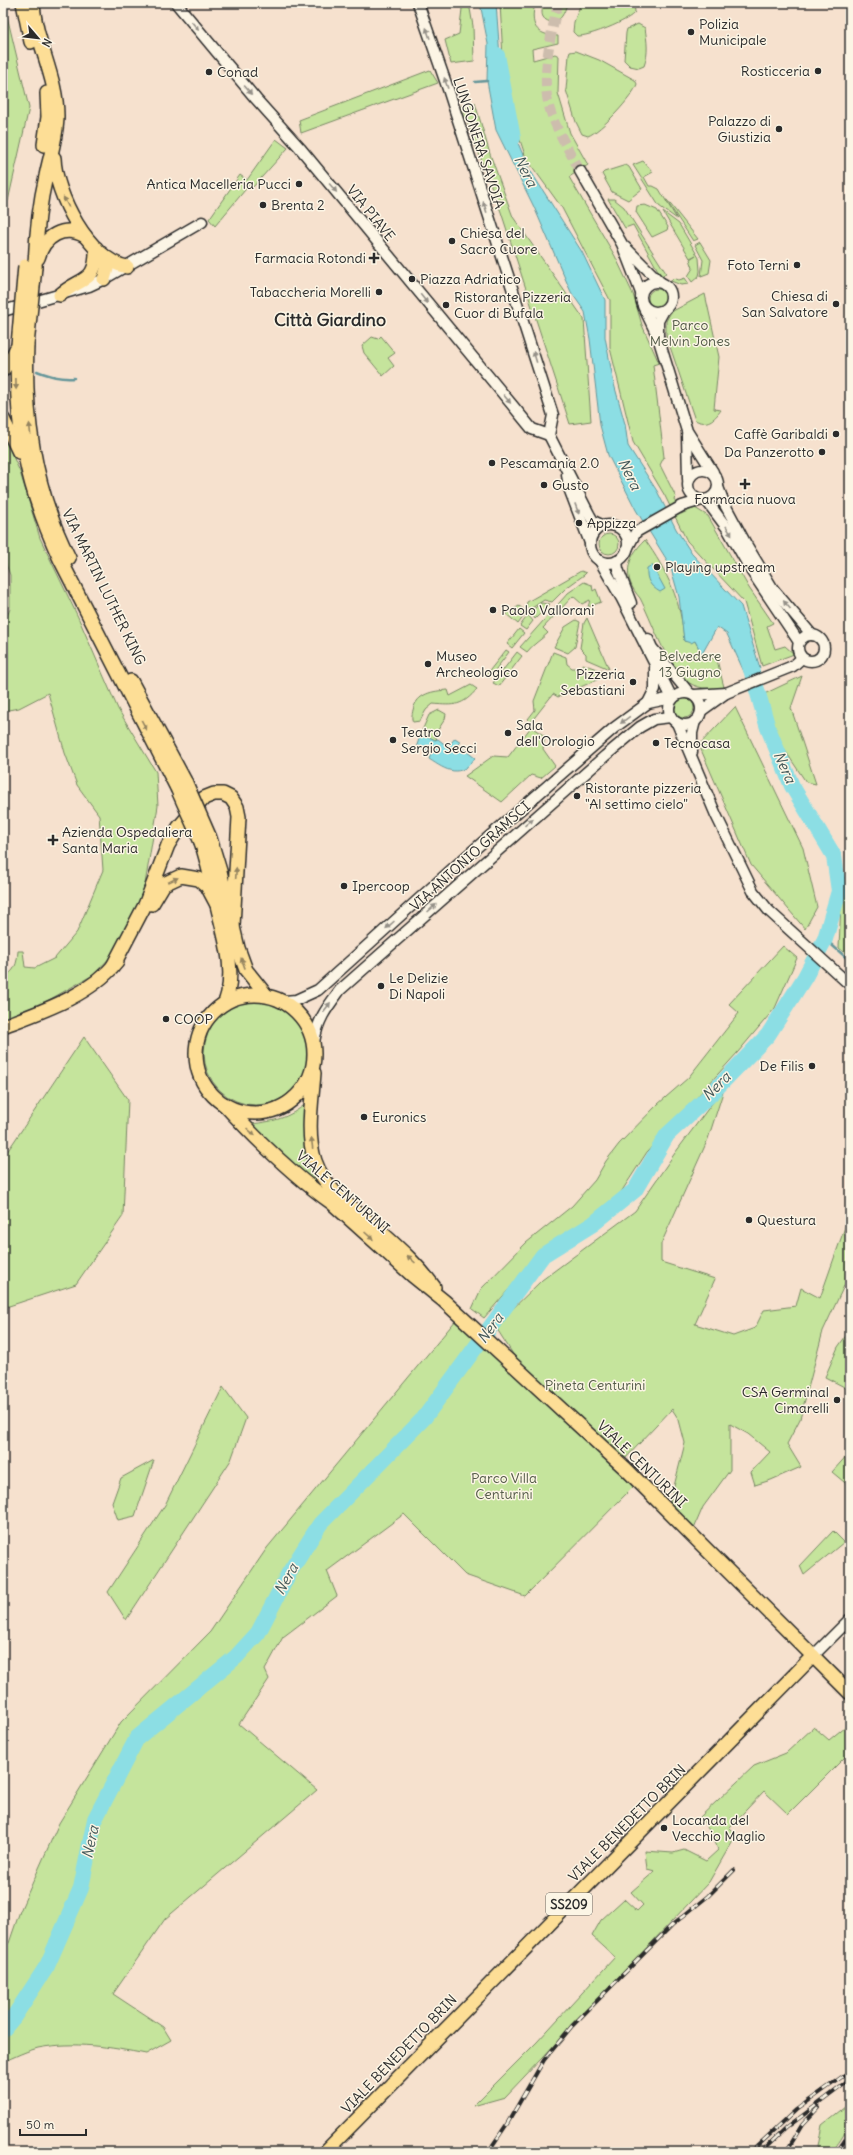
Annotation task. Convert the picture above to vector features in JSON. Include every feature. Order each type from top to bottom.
[{"type":"main road","name":"VIA MARTIN LUTHER KING","points":[[23,3],[28,33],[43,77],[48,98],[48,117],[28,234],[30,267]]},
{"type":"main road","name":"VIA MARTIN LUTHER KING","points":[[33,3],[37,31],[52,75],[56,97],[57,118],[55,139],[40,207],[30,267],[22,345],[17,406],[27,468],[45,528],[60,559],[182,785]]},
{"type":"main road","points":[[55,139],[54,170],[56,181],[85,236],[107,269],[104,279]]},
{"type":"main road","points":[[30,267],[45,241],[56,233],[70,231],[85,236]]},
{"type":"main road","points":[[98,257],[117,265],[127,267]]},
{"type":"main road","points":[[60,294],[89,277],[98,257]]},
{"type":"main road","name":"VIA MARTIN LUTHER KING","points":[[22,345],[26,375],[30,434],[44,497],[68,555],[182,785],[206,840],[246,970],[266,995]]},
{"type":"main road","points":[[3,370],[22,345]]},
{"type":"main road","points":[[3,419],[27,468]]},
{"type":"main road","points":[[112,968],[145,905],[168,845],[179,827],[204,798],[214,794],[223,794],[231,798],[237,807],[239,817],[233,926]]},
{"type":"main road","name":"VIA MARTIN LUTHER KING","points":[[206,840],[216,903],[228,953],[230,976],[225,1002]]},
{"type":"main road","points":[[3,1026],[66,1000],[86,988],[112,968],[136,936],[159,891],[172,879],[181,876],[199,879],[207,886],[216,903]]},
{"type":"main road","points":[[252,994],[266,995],[284,1001],[298,1012],[308,1026],[314,1042],[314,1064],[308,1082],[296,1097],[280,1108],[261,1113],[242,1112],[224,1104],[207,1089],[199,1074],[196,1057],[197,1041],[203,1026],[212,1013],[225,1002],[238,997],[252,994]]},
{"type":"main road","name":"VIALE CENTURINI","points":[[314,1064],[311,1141],[315,1162],[326,1182],[340,1198],[420,1268],[444,1300]]},
{"type":"main road","name":"VIALE CENTURINI","points":[[224,1104],[242,1124],[318,1193],[332,1203],[413,1276],[444,1300],[626,1469],[850,1693]]},
{"type":"main road","name":"VIALE BENEDETTO BRIN","points":[[326,2152],[813,1656]]},
{"type":"street","name":"VIA PIAVE","points":[[176,3],[252,95],[300,148],[532,428],[549,435]]},
{"type":"street","name":"LUNGONERA SAVOIA","points":[[418,3],[446,84],[553,415],[549,435]]},
{"type":"street","points":[[580,171],[622,244],[641,293],[644,306],[658,337],[687,431],[717,478],[718,487],[743,538],[773,589],[812,635],[822,641],[823,653],[813,661],[802,658],[798,651],[799,642],[804,636],[812,635]]},
{"type":"street","points":[[3,311],[89,286],[127,267],[202,222]]},
{"type":"street","points":[[622,244],[660,282],[667,286],[671,293],[671,302],[664,310],[658,321],[658,337]]},
{"type":"street","points":[[641,293],[651,283],[660,282]]},
{"type":"street","points":[[644,306],[651,311],[664,310]]},
{"type":"street","points":[[687,431],[688,484],[693,497],[704,500],[727,528],[752,572],[799,642]]},
{"type":"street","points":[[549,435],[567,473],[577,487],[593,521],[604,526]]},
{"type":"street","points":[[681,507],[693,472],[701,469],[712,472]]},
{"type":"street","points":[[567,473],[570,492],[593,555],[600,561],[622,599],[654,666],[672,698]]},
{"type":"street","points":[[590,544],[594,533],[604,526],[610,525],[620,529],[638,530],[681,507],[704,500],[714,495],[718,487]]},
{"type":"street","points":[[620,529],[627,538],[627,549]]},
{"type":"street","points":[[600,561],[612,563],[622,558],[638,530]]},
{"type":"street","points":[[617,561],[618,569],[628,597],[652,648],[691,694],[699,701],[701,711]]},
{"type":"street","points":[[692,758],[692,733],[695,721],[701,711],[726,693],[793,666],[802,658]]},
{"type":"street","points":[[648,703],[655,689],[654,666]]},
{"type":"street","points":[[726,693],[691,694],[682,692],[672,698],[668,707],[738,862],[753,891],[769,911],[850,985]]},
{"type":"street","name":"VIA ANTONIO GRAMSCI","points":[[284,1001],[296,1000],[318,990],[580,757],[648,703],[672,698]]},
{"type":"street","name":"VIA ANTONIO GRAMSCI","points":[[314,1042],[317,1024],[325,1010],[340,990],[605,756],[640,727],[654,719],[674,720]]},
{"type":"street","points":[[674,720],[684,725],[695,721]]},
{"type":"street","name":"VIALE BENEDETTO BRIN","points":[[813,1656],[850,1619]]},
{"type":"green space","points":[[461,3],[469,3],[473,26],[474,61],[451,64],[445,40],[459,34],[462,9]]},
{"type":"green space","points":[[500,3],[535,3],[533,17],[536,27],[544,34],[558,36],[558,43],[532,49],[533,60],[555,54],[559,56],[558,93],[570,133],[588,165],[569,177],[615,256],[633,294],[642,325],[659,363],[653,365],[664,457],[660,465],[676,497],[674,499],[681,514],[695,508],[708,516],[749,588],[773,623],[767,626],[775,649],[785,646],[794,654],[762,666],[744,602],[687,541],[665,496],[633,442],[610,348],[610,300],[562,208],[526,158],[505,95]]},
{"type":"green space","points":[[544,3],[567,4],[564,13],[560,18],[551,22],[547,21],[542,15]]},
{"type":"green space","points":[[581,3],[634,3],[635,12],[625,20],[608,28],[590,34],[577,36],[573,32],[574,22]]},
{"type":"green space","points":[[7,16],[29,108],[8,201],[3,201],[3,19]]},
{"type":"green space","points":[[638,24],[645,28],[647,47],[647,56],[644,66],[639,68],[630,66],[624,60],[627,29]]},
{"type":"green space","points":[[576,51],[599,60],[635,80],[637,84],[616,113],[601,128],[588,136],[582,134],[576,122],[566,90],[569,55],[570,52]]},
{"type":"green space","points":[[430,70],[438,83],[301,133],[299,120]]},
{"type":"green space","points":[[475,103],[490,154],[513,217],[584,319],[591,421],[570,424],[501,212],[461,106]]},
{"type":"green space","points":[[276,139],[288,148],[253,187],[250,184],[215,226],[209,219],[240,175],[247,180]]},
{"type":"green space","points":[[643,161],[653,172],[644,177],[649,186],[659,189],[677,219],[659,206],[633,165]]},
{"type":"green space","points":[[626,165],[629,167],[642,189],[628,200],[612,192],[602,174]]},
{"type":"green space","points":[[608,199],[614,199],[624,207],[666,273],[661,276],[633,225],[625,228]]},
{"type":"green space","points":[[667,200],[698,239],[693,241]]},
{"type":"green space","points":[[645,205],[657,210],[668,227],[667,230],[652,237],[636,212],[637,206]]},
{"type":"green space","points":[[663,212],[679,224],[699,258],[699,276],[692,282],[688,276],[693,268],[690,259],[696,255],[690,258]]},
{"type":"green space","points":[[700,242],[711,260],[709,273],[701,276],[703,260],[695,245]]},
{"type":"green space","points":[[673,278],[679,280],[685,278],[689,284],[681,285],[671,281]]},
{"type":"green space","points":[[657,289],[663,292],[666,298],[663,304],[657,307],[651,304],[648,298],[651,292]]},
{"type":"green space","name":"Parco Melvin Jones","points":[[705,294],[719,357],[714,409],[721,410],[716,417],[710,421],[699,422],[695,420],[666,335],[666,321],[671,312]]},
{"type":"green space","points":[[381,336],[395,353],[388,358],[394,366],[383,376],[364,353],[362,346],[372,337],[378,339]]},
{"type":"green space","points":[[3,434],[20,472],[40,538],[78,617],[118,709],[156,772],[158,806],[145,884],[127,940],[93,975],[3,1026],[3,977],[10,973],[15,967],[18,951],[23,951],[25,967],[35,968],[55,958],[77,932],[103,870],[99,815],[77,785],[65,753],[48,693],[19,708],[3,711],[3,626],[10,609],[10,575],[3,556]]},
{"type":"green space","points":[[605,534],[613,534],[619,540],[619,548],[613,554],[605,554],[599,548],[599,540]]},
{"type":"green space","name":"Belvedere 13 Giugno","points":[[645,540],[660,563],[677,600],[683,627],[684,641],[695,641],[702,654],[717,660],[724,687],[703,688],[688,682],[677,672],[659,641],[640,598],[634,591],[629,576],[630,561]]},
{"type":"green space","points":[[581,571],[586,573],[566,588],[552,602],[544,600],[529,610],[526,606],[527,602]]},
{"type":"green space","points":[[584,582],[592,585],[593,591],[596,589],[601,602],[588,607],[590,600],[582,604],[573,596],[543,628],[548,633],[527,652],[520,647],[568,593]]},
{"type":"green space","points":[[541,603],[550,604],[535,619],[530,612]]},
{"type":"green space","points":[[519,606],[527,612],[518,624],[506,614]]},
{"type":"green space","points":[[528,615],[533,621],[526,630],[520,626]]},
{"type":"green space","points":[[587,618],[609,669],[586,659],[586,654],[580,648],[584,623]]},
{"type":"green space","points":[[576,620],[580,622],[575,647],[568,653],[554,647],[565,627]]},
{"type":"green space","points":[[519,629],[524,633],[512,648],[507,644]]},
{"type":"green space","points":[[506,650],[509,652],[489,678],[486,675]]},
{"type":"green space","points":[[517,652],[522,656],[499,686],[493,683]]},
{"type":"green space","points":[[553,652],[566,657],[567,664],[572,668],[578,668],[583,664],[610,674],[558,697],[553,694],[531,722],[528,719],[535,710],[534,701]]},
{"type":"green space","points":[[846,672],[850,672],[850,721],[848,720]]},
{"type":"green space","points":[[802,676],[791,708],[816,784],[806,782],[784,749],[762,695]]},
{"type":"green space","points":[[471,685],[477,689],[467,699],[458,704],[452,705],[433,704],[426,710],[420,721],[413,722],[412,718],[415,704],[422,696],[431,692],[448,690],[450,696]]},
{"type":"green space","points":[[684,698],[691,701],[694,708],[691,715],[684,718],[677,715],[674,708],[677,701]]},
{"type":"green space","points":[[735,707],[803,848],[817,907],[805,929],[751,865],[699,745]]},
{"type":"green space","points":[[439,710],[446,714],[445,719],[434,736],[437,738],[435,740],[421,733],[429,715]]},
{"type":"green space","points":[[531,727],[545,736],[543,749],[555,766],[541,778],[531,775],[502,802],[465,776],[493,756],[508,757]]},
{"type":"green space","points":[[850,877],[850,957],[839,948],[842,878]]},
{"type":"green space","points":[[783,946],[797,958],[775,1008],[738,1052],[647,1152],[614,1203],[535,1259],[484,1318],[472,1309],[481,1289],[526,1243],[572,1206],[595,1180],[606,1161],[619,1144],[658,1104],[688,1078],[739,1013],[729,1004]]},
{"type":"green space","points":[[256,1001],[276,1005],[293,1016],[304,1033],[308,1053],[304,1073],[293,1090],[276,1101],[256,1105],[236,1101],[219,1090],[208,1073],[204,1053],[208,1033],[219,1016],[236,1005]]},
{"type":"green space","points":[[84,1037],[128,1100],[123,1216],[76,1284],[3,1308],[3,1158]]},
{"type":"green space","name":"Pineta Centurini","points":[[725,1086],[708,1139],[661,1244],[661,1262],[715,1279],[695,1324],[733,1336],[755,1328],[764,1310],[796,1306],[801,1288],[820,1298],[850,1213],[850,1273],[823,1331],[800,1419],[787,1444],[801,1467],[755,1485],[751,1472],[770,1452],[748,1434],[730,1424],[730,1470],[703,1507],[694,1528],[670,1502],[685,1443],[679,1420],[672,1409],[624,1460],[518,1362],[495,1326],[542,1280],[635,1211],[675,1153]]},
{"type":"green space","points":[[307,1103],[306,1137],[308,1155],[320,1187],[251,1124],[267,1122],[287,1116]]},
{"type":"green space","name":"Parco Villa Centurini","points":[[456,1320],[635,1485],[525,1596],[465,1575],[404,1514],[327,1571],[337,1596],[283,1637],[265,1670],[269,1679],[239,1724],[317,1790],[165,1919],[113,1994],[163,2027],[171,2040],[146,2054],[106,2047],[65,2045],[38,2048],[3,2062],[3,1948],[9,1943],[20,1911],[59,1823],[121,1722],[210,1632],[267,1548]]},
{"type":"green space","points":[[850,1330],[850,1390],[825,1377],[838,1347]]},
{"type":"green space","points":[[223,1387],[246,1418],[231,1460],[126,1620],[108,1592],[165,1505]]},
{"type":"green space","points":[[850,1452],[850,1487],[832,1472]]},
{"type":"green space","points":[[154,1460],[135,1516],[118,1520],[112,1503],[121,1478]]},
{"type":"green space","points":[[833,1531],[844,1542],[804,1575],[800,1566]]},
{"type":"green space","points":[[850,1725],[850,1752],[788,1814],[764,1791],[729,1828],[736,1835],[709,1882],[505,2097],[473,2106],[537,2042],[615,1957],[592,1936],[601,1920],[624,1899],[637,1911],[643,1905],[631,1892],[655,1871],[647,1869],[645,1851],[673,1853],[684,1850],[706,1861],[718,1850],[713,1836],[700,1817],[754,1766],[786,1753],[814,1727],[829,1740],[846,1726]]},
{"type":"green space","points":[[850,2103],[848,2125],[841,2140],[832,2152],[817,2152],[822,2125]]},
{"type":"water","points":[[480,3],[496,3],[503,98],[518,143],[528,167],[582,252],[605,300],[605,337],[614,384],[625,424],[628,446],[657,491],[676,529],[692,554],[741,606],[760,668],[745,674],[727,634],[717,627],[702,654],[695,641],[691,643],[684,641],[679,597],[670,565],[636,510],[608,455],[600,425],[590,339],[585,312],[571,292],[534,207],[496,130],[487,81],[488,44]]},
{"type":"water","points":[[652,565],[665,589],[660,592],[651,585],[647,576],[647,568]]},
{"type":"water","points":[[421,733],[435,740],[438,739],[448,747],[455,738],[461,742],[458,745],[475,758],[469,765],[459,771],[453,771],[442,767],[429,759],[431,754],[417,745]]},
{"type":"waterway","name":"Nera","points":[[497,55],[513,138]]},
{"type":"waterway","points":[[475,82],[487,81]]},
{"type":"waterway","points":[[37,371],[55,377],[74,378]]},
{"type":"waterway","name":"Nera","points":[[3,2030],[13,2018],[47,1966],[81,1888],[95,1819],[137,1738],[236,1657],[258,1633],[289,1573],[320,1524],[424,1418],[543,1255],[593,1224],[635,1190],[667,1135],[709,1096],[768,1035],[805,977],[825,939],[839,891],[834,856],[792,786],[768,728],[746,652]]},
{"type":"waterway","points":[[825,939],[850,961]]},
{"type":"tunnel","points":[[558,3],[547,58],[546,86],[551,113],[557,128],[580,171]]},
{"type":"railway","points":[[488,2152],[507,2124],[544,2060],[572,2026],[672,1925],[708,1896],[734,1870]]},
{"type":"railway","points":[[751,2152],[796,2110],[850,2071]]},
{"type":"railway","points":[[761,2152],[786,2128],[850,2080]]},
{"type":"railway","points":[[786,2152],[803,2124],[818,2108]]},
{"type":"railway","points":[[837,2152],[850,2133]]},
{"type":"place","name":"Polizia Municipale","points":[[691,32]]},
{"type":"place","name":"Rosticceria","points":[[818,71]]},
{"type":"place","name":"Conad","points":[[209,72]]},
{"type":"place","name":"Palazzo di Giustizia","points":[[779,129]]},
{"type":"place","name":"Antica Macelleria Pucci","points":[[299,184]]},
{"type":"place","name":"Brenta 2","points":[[263,205]]},
{"type":"place","name":"Chiesa del Sacro Cuore","points":[[452,241]]},
{"type":"place","name":"Farmacia Rotondi","points":[[374,258]]},
{"type":"place","name":"Foto Terni","points":[[797,265]]},
{"type":"place","name":"Piazza Adriatico","points":[[412,279]]},
{"type":"place","name":"Tabaccheria Morelli","points":[[379,292]]},
{"type":"place","name":"Chiesa di San Salvatore","points":[[836,304]]},
{"type":"place","name":"Ristorante Pizzeria Cuor di Bufala","points":[[446,305]]},
{"type":"place","name":"Caffè Garibaldi","points":[[836,434]]},
{"type":"place","name":"Da Panzerotto","points":[[822,452]]},
{"type":"place","name":"Pescamania 2.0","points":[[492,463]]},
{"type":"place","name":"Farmacia nuova","points":[[745,484]]},
{"type":"place","name":"Gusto","points":[[544,485]]},
{"type":"place","name":"Appizza","points":[[579,523]]},
{"type":"place","name":"Playing upstream","points":[[657,567]]},
{"type":"place","name":"Paolo Vallorani","points":[[493,610]]},
{"type":"place","name":"Museo Archeologico","points":[[428,664]]},
{"type":"place","name":"Pizzeria Sebastiani","points":[[633,682]]},
{"type":"place","name":"Sala dell'Orologio","points":[[508,733]]},
{"type":"place","name":"Teatro Sergio Secci","points":[[393,740]]},
{"type":"place","name":"Tecnocasa","points":[[656,743]]},
{"type":"place","name":"Ristorante pizzeria \"Al settimo cielo\"","points":[[577,796]]},
{"type":"place","name":"Azienda Ospedaliera Santa Maria","points":[[53,840]]},
{"type":"place","name":"Ipercoop","points":[[344,886]]},
{"type":"place","name":"Le Delizie Di Napoli","points":[[381,986]]},
{"type":"place","name":"COOP","points":[[166,1019]]},
{"type":"place","name":"De Filis","points":[[812,1066]]},
{"type":"place","name":"Euronics","points":[[364,1117]]},
{"type":"place","name":"Questura","points":[[749,1220]]},
{"type":"place","name":"CSA Germinal Cimarelli","points":[[837,1400]]},
{"type":"place","name":"Locanda del Vecchio Maglio","points":[[664,1828]]},
{"type":"district","name":"Città Giardino","points":[[330,319]]}]
